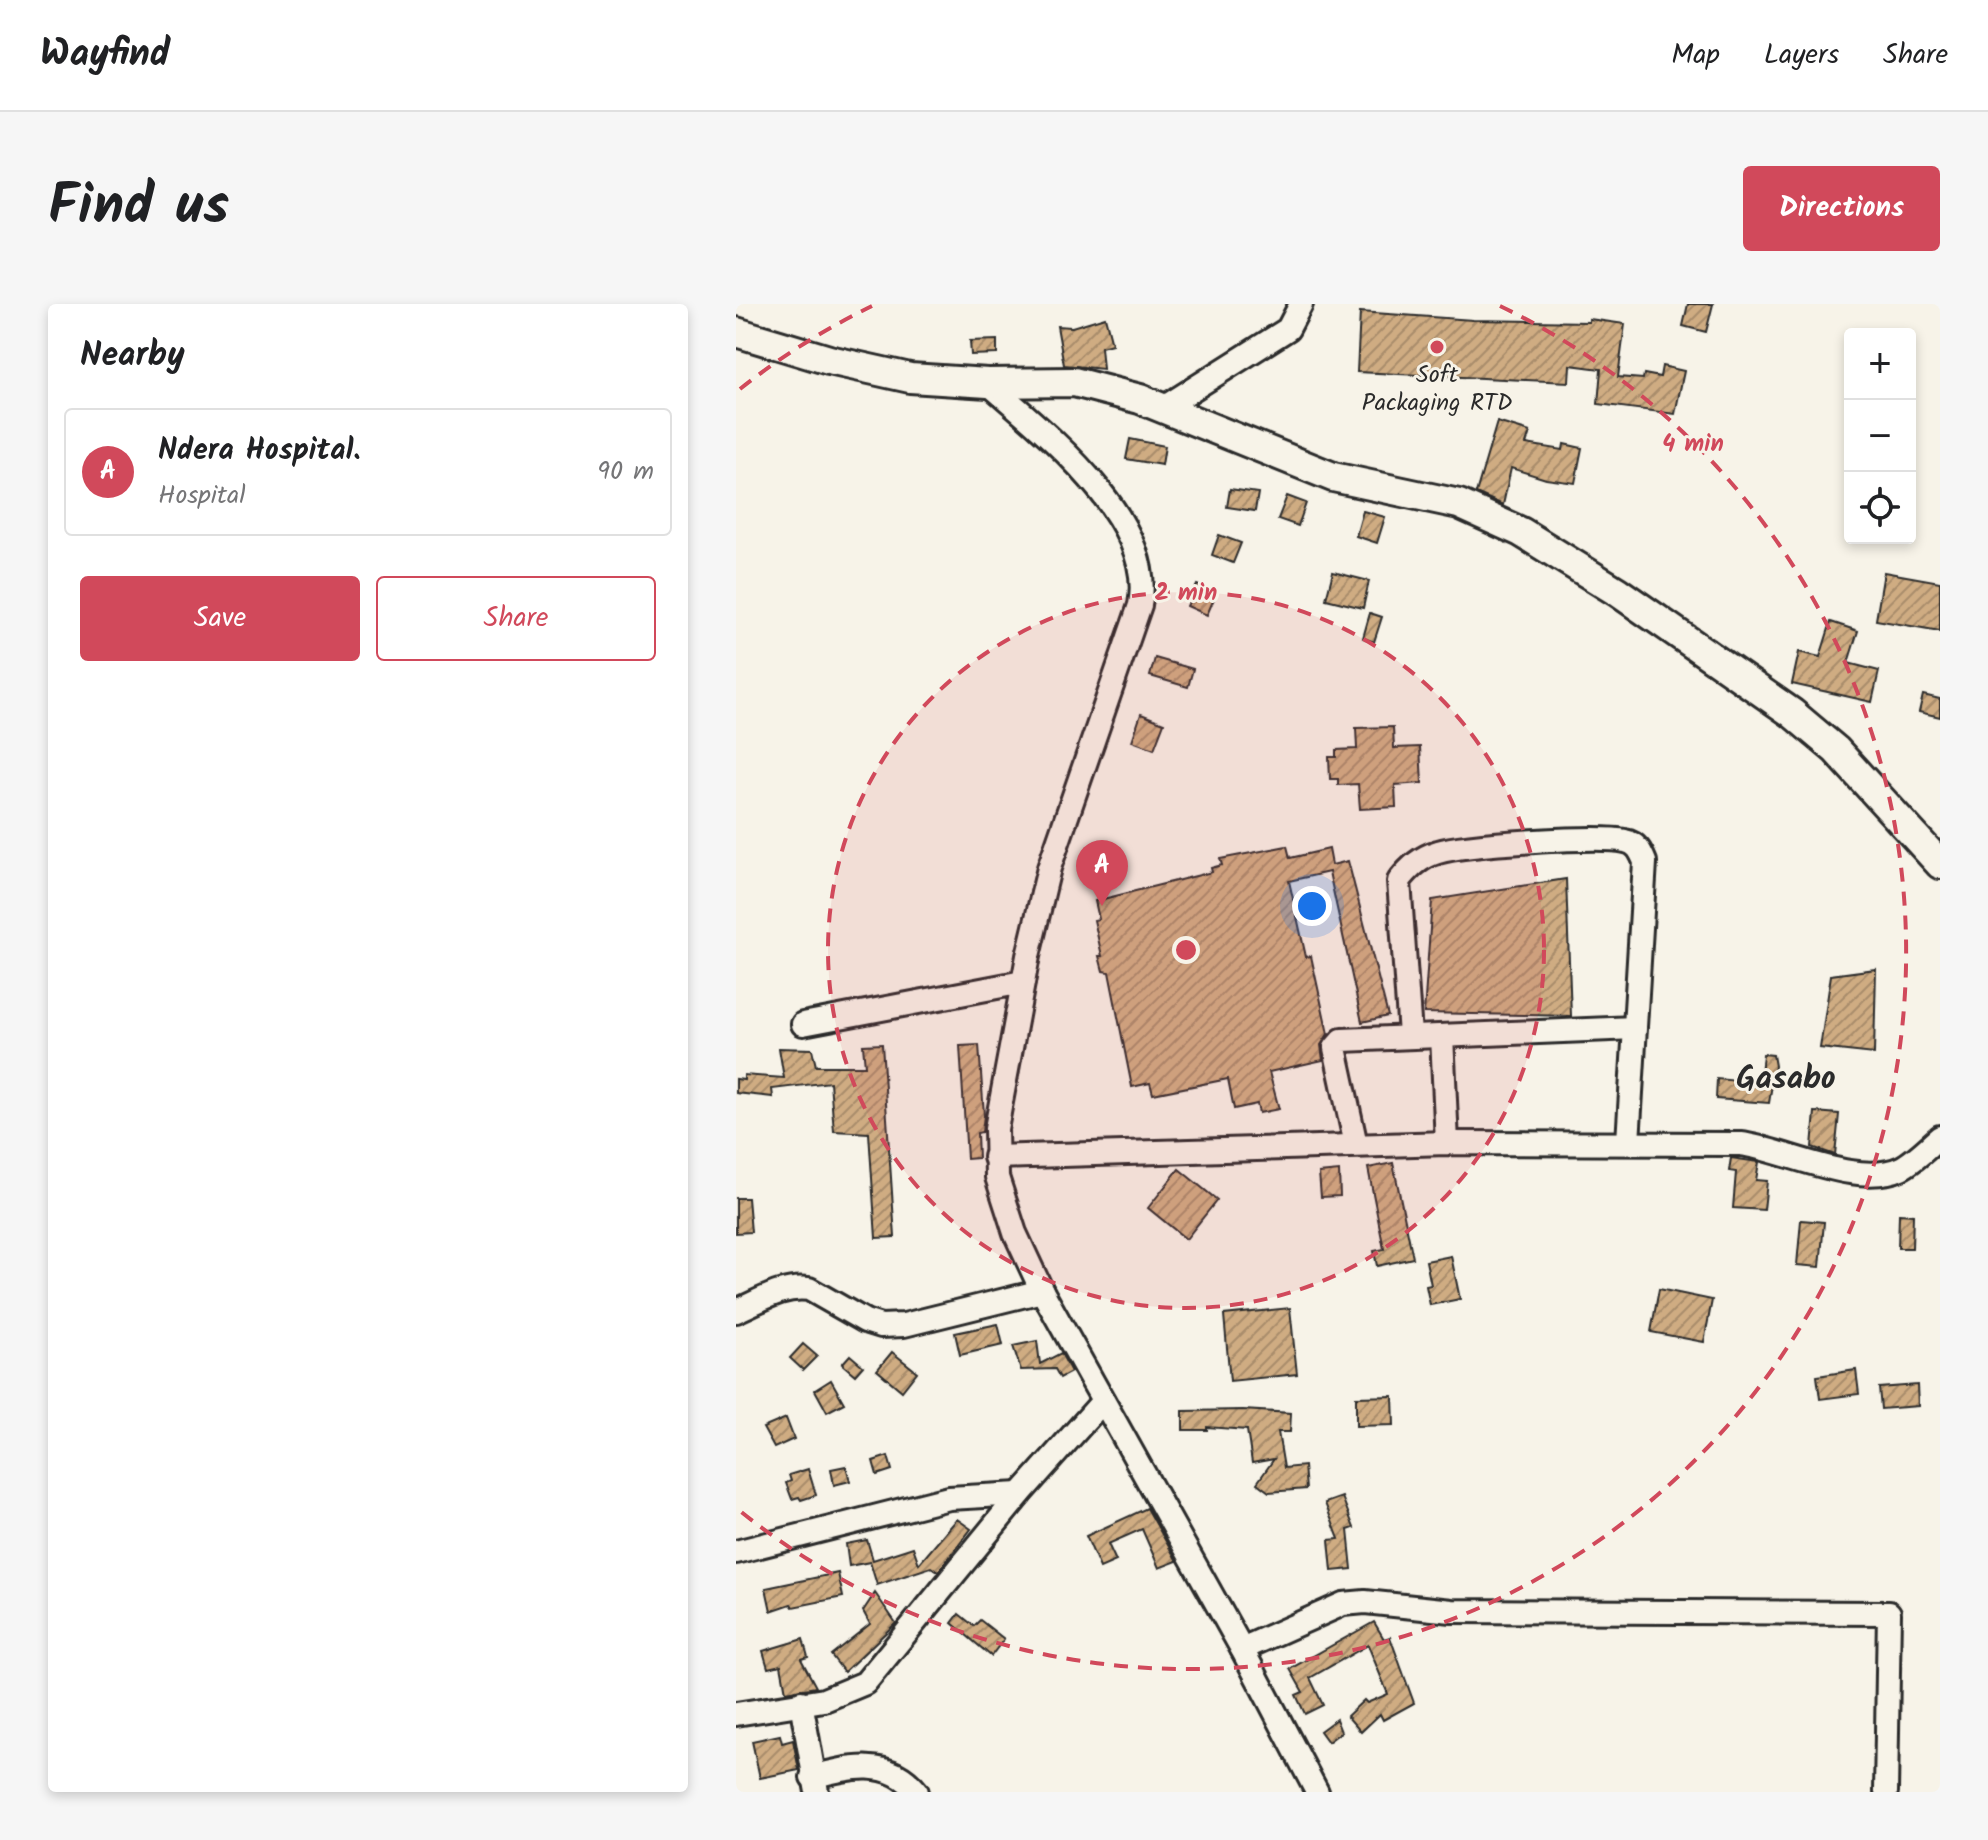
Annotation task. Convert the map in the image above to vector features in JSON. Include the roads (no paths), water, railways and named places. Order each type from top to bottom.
[{"type":"main road","points":[[736,332],[816,357],[910,378],[988,383],[1074,382],[1163,408],[1313,470],[1459,504],[1521,532],[1618,592],[1792,713],[1836,750],[1940,864]]},
{"type":"street","points":[[1163,408],[1288,329],[1301,304]]},
{"type":"street","points":[[988,383],[1075,460],[1106,500],[1140,556],[1144,584],[1049,868],[1023,982],[996,1129],[995,1157],[1015,1233],[1042,1291],[1242,1649],[1317,1792]]},
{"type":"street","points":[[1410,1035],[1399,881],[1410,867],[1441,850],[1586,839],[1627,841],[1640,850],[1645,862],[1628,1142]]},
{"type":"street","points":[[803,1024],[1023,982]]},
{"type":"street","points":[[1356,1145],[1336,1042],[1410,1035],[1635,1028]]},
{"type":"street","points":[[1442,1036],[1447,1143]]},
{"type":"street","points":[[995,1157],[1447,1143],[1741,1144],[1770,1147],[1836,1167],[1886,1173],[1902,1167],[1940,1137]]},
{"type":"street","points":[[736,1311],[789,1288],[799,1288],[809,1289],[865,1321],[881,1326],[904,1325],[1042,1291]]},
{"type":"street","points":[[736,1714],[824,1700],[865,1683],[1020,1494],[1103,1401]]},
{"type":"street","points":[[736,1552],[949,1498],[1020,1494]]},
{"type":"street","points":[[1242,1649],[1343,1604],[1365,1602],[1452,1611],[1889,1613],[1886,1792]]},
{"type":"street","points":[[801,1702],[814,1784],[847,1768],[873,1767],[894,1772],[917,1792]]},
{"type":"place","name":"Soft Packaging RTD","points":[[1437,347]]},
{"type":"place","name":"Ndera Hospital.","points":[[1102,906]]},
{"type":"district","name":"Gasabo","points":[[1786,1077]]}]
